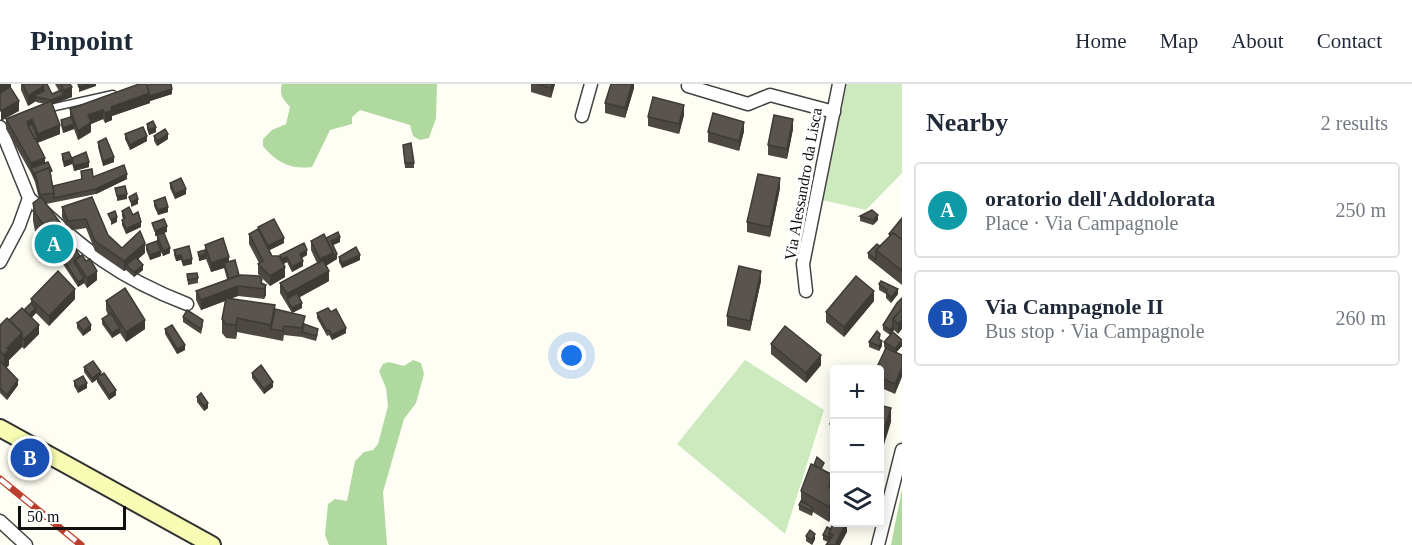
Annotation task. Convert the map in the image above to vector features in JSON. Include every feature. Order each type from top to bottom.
[{"type":"street","points":[[582,116],[591,84]]},
{"type":"street","name":"Via Alessandro da Lisca","points":[[806,291],[803,264],[839,84]]},
{"type":"street","points":[[688,86],[748,104],[770,95],[834,112]]},
{"type":"street","points":[[4,126],[29,198],[65,233],[96,257],[147,288],[187,304]]},
{"type":"street","points":[[0,262],[19,226],[29,198]]},
{"type":"street","points":[[0,428],[212,545]]},
{"type":"street","points":[[878,545],[902,450]]},
{"type":"street","points":[[0,521],[26,545]]},
{"type":"lane","points":[[41,111],[120,91]]},
{"type":"green space","points":[[282,84],[437,84],[436,118],[429,138],[420,140],[413,136],[410,125],[360,110],[352,117],[352,124],[330,130],[312,167],[291,166],[284,164],[263,146],[263,139],[272,130],[286,124],[290,107],[282,97]]},
{"type":"green space","points":[[847,84],[902,84],[902,173],[866,210],[822,200]]},
{"type":"green space","points":[[413,360],[421,363],[424,374],[416,403],[404,419],[383,492],[387,545],[329,545],[325,535],[328,504],[335,499],[347,501],[355,461],[364,452],[373,450],[378,444],[388,406],[386,388],[379,371],[383,364],[389,362],[404,366]]},
{"type":"green space","points":[[745,360],[824,410],[785,534],[677,444]]},
{"type":"green space","points":[[902,489],[902,545],[891,545]]},
{"type":"building","points":[[23,84],[43,84],[44,86],[28,96]]},
{"type":"building","points":[[43,84],[47,84],[52,94],[61,90],[64,95],[51,100],[36,97],[35,95],[44,91]]},
{"type":"building","points":[[61,84],[70,84],[72,87],[64,90]]},
{"type":"building","points":[[139,84],[147,84],[150,93],[111,107],[112,110],[105,113],[103,110],[88,115],[91,122],[78,131],[70,109]]},
{"type":"building","points":[[171,84],[172,89],[150,96],[147,86]]},
{"type":"building","points":[[537,84],[552,84],[551,88]]},
{"type":"building","points":[[611,84],[632,84],[625,108],[605,103]]},
{"type":"building","points":[[10,87],[19,101],[1,111],[0,93]]},
{"type":"building","points":[[653,97],[684,105],[679,124],[648,117]]},
{"type":"building","points":[[51,101],[60,125],[38,134],[32,119],[27,122],[45,158],[31,163],[6,119]]},
{"type":"building","points":[[713,113],[744,122],[739,141],[708,132]]},
{"type":"building","points":[[774,115],[793,119],[787,149],[768,145]]},
{"type":"building","points":[[71,117],[74,124],[63,128],[61,120]]},
{"type":"building","points":[[153,121],[156,127],[149,130],[147,124]]},
{"type":"building","points":[[32,124],[38,138],[35,139],[28,126]]},
{"type":"building","points":[[143,127],[147,136],[130,145],[125,134]]},
{"type":"building","points":[[165,129],[168,134],[157,141],[154,136]]},
{"type":"building","points":[[106,138],[114,157],[103,161],[98,142]]},
{"type":"building","points":[[411,143],[414,163],[405,163],[403,145]]},
{"type":"building","points":[[69,152],[72,159],[64,162],[62,154]]},
{"type":"building","points":[[86,152],[89,162],[74,166],[72,158]]},
{"type":"building","points":[[48,162],[52,171],[50,172],[49,168],[35,173],[35,177],[31,168]]},
{"type":"building","points":[[124,165],[127,174],[96,189],[54,198],[53,186],[82,179],[81,171],[92,169],[93,177]]},
{"type":"building","points":[[49,168],[54,193],[40,195],[35,173]]},
{"type":"building","points":[[758,174],[780,178],[770,227],[747,222]]},
{"type":"building","points":[[181,178],[186,189],[175,194],[170,183]]},
{"type":"building","points":[[125,186],[127,194],[117,196],[115,188]]},
{"type":"building","points":[[136,193],[138,199],[131,202],[129,197]]},
{"type":"building","points":[[41,197],[62,225],[50,234],[35,213],[33,203]]},
{"type":"building","points":[[92,197],[108,235],[122,248],[140,231],[145,243],[124,261],[95,241],[86,219],[68,221],[62,207]]},
{"type":"building","points":[[165,197],[168,207],[158,210],[154,201]]},
{"type":"building","points":[[129,207],[133,215],[138,212],[141,222],[126,229],[122,220],[125,218],[122,211]]},
{"type":"building","points":[[872,210],[878,215],[873,220],[860,216]]},
{"type":"building","points":[[115,211],[117,217],[111,220],[108,214]]},
{"type":"building","points":[[902,218],[901,239],[893,233],[889,234]]},
{"type":"building","points":[[164,219],[167,226],[155,231],[152,223]]},
{"type":"building","points":[[274,219],[284,238],[268,246],[258,227]]},
{"type":"building","points":[[258,229],[272,256],[279,256],[285,267],[270,276],[258,264],[263,261],[249,234]]},
{"type":"building","points":[[338,232],[340,237],[331,241],[337,254],[333,256],[326,238]]},
{"type":"building","points":[[164,233],[170,248],[163,251],[157,235]]},
{"type":"building","points":[[893,233],[902,240],[902,271],[876,250]]},
{"type":"building","points":[[324,234],[333,253],[320,259],[311,241]]},
{"type":"building","points":[[223,238],[229,257],[211,263],[205,245]]},
{"type":"building","points":[[157,241],[161,251],[150,255],[146,245]]},
{"type":"building","points":[[304,243],[307,250],[300,254],[303,261],[292,267],[287,257],[282,259],[280,255]]},
{"type":"building","points":[[877,244],[880,246],[876,250],[876,260],[868,253]]},
{"type":"building","points":[[62,246],[66,251],[73,246],[80,256],[75,260],[75,264],[84,278],[78,282],[57,250]]},
{"type":"building","points":[[189,246],[192,259],[183,261],[181,255],[176,256],[174,250]]},
{"type":"building","points":[[356,247],[360,255],[342,263],[339,257]]},
{"type":"building","points":[[205,250],[206,254],[199,256],[198,252]]},
{"type":"building","points":[[82,255],[86,261],[90,259],[97,271],[87,278],[75,260]]},
{"type":"building","points":[[136,257],[143,265],[134,272],[126,265]]},
{"type":"building","points":[[235,260],[239,275],[229,279],[224,263]]},
{"type":"building","points":[[323,260],[329,271],[287,294],[280,283]]},
{"type":"building","points":[[739,266],[761,271],[750,321],[727,316]]},
{"type":"building","points":[[58,271],[75,289],[49,316],[31,299]]},
{"type":"building","points":[[197,273],[198,278],[188,280],[187,274]]},
{"type":"building","points":[[241,275],[259,276],[262,279],[261,283],[266,285],[264,289],[238,286],[201,300],[196,291]]},
{"type":"building","points":[[856,276],[874,291],[844,327],[826,312]]},
{"type":"building","points":[[881,281],[898,289],[891,298],[887,290],[879,284]]},
{"type":"building","points":[[125,288],[145,320],[126,332],[106,301]]},
{"type":"building","points":[[297,293],[302,303],[292,308],[287,299]]},
{"type":"building","points":[[226,298],[275,305],[271,325],[237,318],[236,325],[226,324],[222,319]]},
{"type":"building","points":[[902,298],[902,309],[893,319],[893,326],[890,330],[883,325]]},
{"type":"building","points":[[31,303],[36,308],[29,315],[24,310]]},
{"type":"building","points":[[22,308],[39,325],[24,339],[22,333],[9,320]]},
{"type":"building","points":[[328,308],[331,312],[336,309],[346,328],[332,335],[329,330],[327,331],[317,313]]},
{"type":"building","points":[[275,309],[305,316],[302,328],[284,326],[283,331],[271,329]]},
{"type":"building","points":[[902,309],[902,320],[898,324],[893,319]]},
{"type":"building","points":[[187,310],[203,320],[201,329],[183,317]]},
{"type":"building","points":[[111,313],[120,328],[112,333],[102,319]]},
{"type":"building","points":[[86,317],[91,325],[83,331],[77,323]]},
{"type":"building","points":[[7,318],[22,333],[7,348],[9,350],[4,355],[0,351],[0,325]]},
{"type":"building","points":[[304,324],[318,329],[316,336],[302,332]]},
{"type":"building","points":[[172,325],[185,345],[177,349],[165,329]]},
{"type":"building","points":[[785,326],[821,355],[806,373],[771,344]]},
{"type":"building","points":[[877,331],[882,341],[879,346],[869,342]]},
{"type":"building","points":[[893,332],[902,340],[895,349],[884,342]]},
{"type":"building","points":[[886,348],[902,355],[902,367],[895,384],[884,379],[884,365],[878,365]]},
{"type":"building","points":[[0,361],[18,380],[7,395],[0,388]]},
{"type":"building","points":[[93,361],[101,372],[92,378],[84,367]]},
{"type":"building","points":[[261,365],[273,382],[264,389],[252,373]]},
{"type":"building","points":[[104,373],[116,390],[109,395],[97,377]]},
{"type":"building","points":[[83,376],[87,383],[78,388],[74,381]]},
{"type":"building","points":[[201,393],[208,403],[204,406],[197,397]]},
{"type":"building","points":[[884,406],[891,408],[884,430]]},
{"type":"building","points":[[817,457],[824,463],[821,469],[814,465]]},
{"type":"building","points":[[811,464],[830,474],[829,507],[801,491]]},
{"type":"building","points":[[801,501],[813,508],[812,511],[799,505]]},
{"type":"building","points":[[827,527],[831,529],[829,538],[823,535]]},
{"type":"building","points":[[832,527],[844,527],[836,543],[839,545],[826,545],[833,535],[829,533]]},
{"type":"building","points":[[810,530],[815,534],[812,540],[806,536]]},
{"type":"railway","points":[[0,479],[81,545]]},
{"type":"place","name":"oratorio dell'Addolorata","points":[[54,244]]},
{"type":"place","name":"Via Campagnole II","points":[[30,458]]}]
